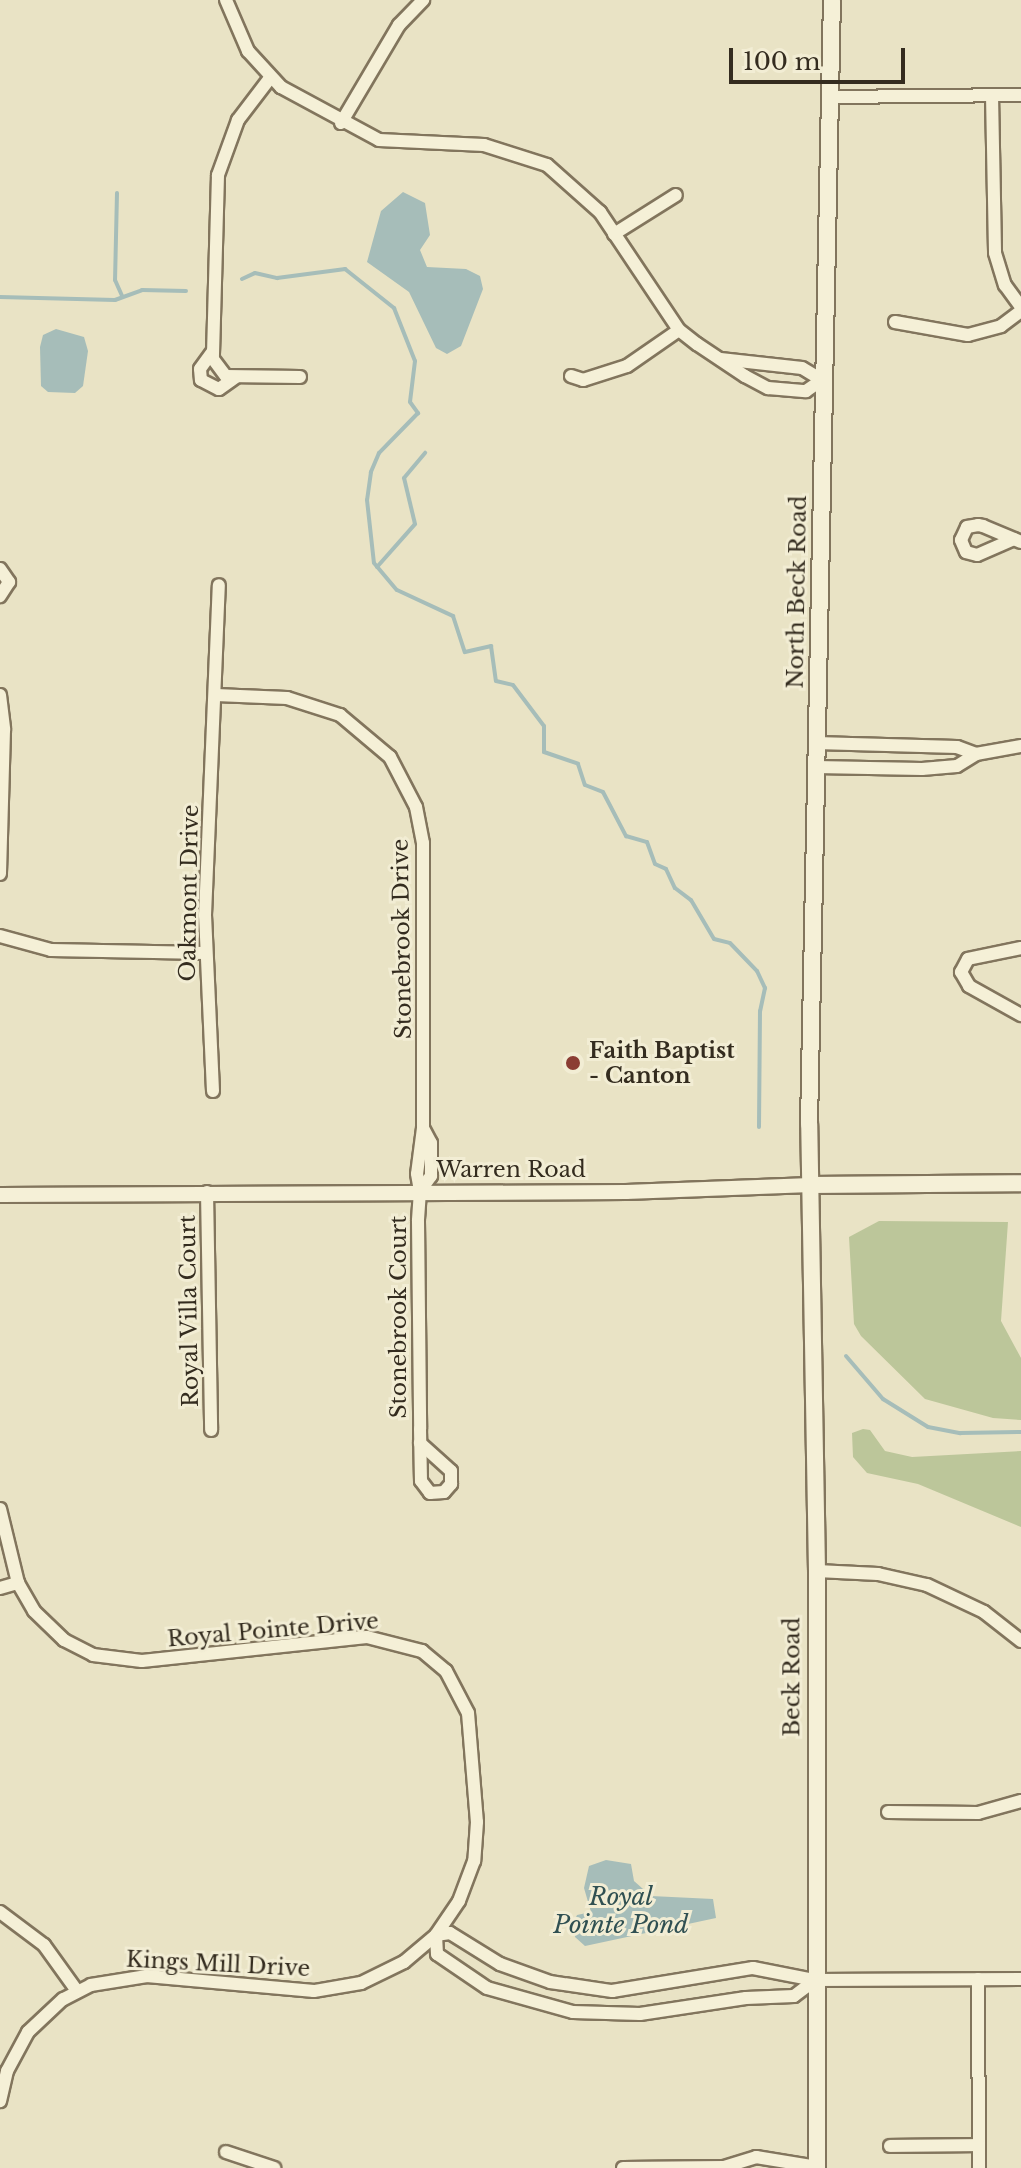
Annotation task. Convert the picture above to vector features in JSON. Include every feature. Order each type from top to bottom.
[{"type":"main road","name":"North Beck Road","points":[[811,1185],[822,380],[832,0]]},
{"type":"main road","name":"Warren Road","points":[[811,1185],[1021,1183]]},
{"type":"main road","name":"Beck Road","points":[[811,1185],[817,1571],[815,2168]]},
{"type":"street","points":[[226,0],[241,39],[270,78],[341,123],[392,143],[484,145],[525,155],[576,186],[614,234],[679,330],[720,359],[768,388],[806,391],[822,380],[802,368],[720,359]]},
{"type":"street","points":[[341,123],[399,25],[423,0]]},
{"type":"street","points":[[270,78],[238,120],[218,175],[213,351],[216,369],[236,377],[300,377]]},
{"type":"street","points":[[895,322],[968,335],[1001,326],[1021,309],[1005,285],[995,253],[992,95]]},
{"type":"street","points":[[830,97],[1021,95]]},
{"type":"street","points":[[614,234],[676,195]]},
{"type":"street","points":[[571,376],[583,380],[627,366],[679,330]]},
{"type":"street","points":[[213,351],[200,369],[201,380],[219,389],[236,377]]},
{"type":"street","points":[[0,569],[9,582],[0,596]]},
{"type":"street","name":"Oakmont Drive","points":[[213,1091],[205,953],[219,585]]},
{"type":"street","points":[[0,695],[0,874]]},
{"type":"street","name":"Stonebrook Drive","points":[[216,695],[287,698],[340,715],[380,747],[411,794],[423,843],[423,1128],[418,1143],[420,1191]]},
{"type":"street","points":[[816,743],[957,747],[976,754]]},
{"type":"street","points":[[816,767],[922,769],[957,766],[976,754],[1021,746]]},
{"type":"street","points":[[0,936],[51,950],[205,953]]},
{"type":"street","points":[[1021,948],[972,957],[961,972],[969,986],[1021,1015]]},
{"type":"street","name":"Warren Road","points":[[0,1195],[641,1192],[811,1185]]},
{"type":"street","name":"Stonebrook Court","points":[[420,1191],[420,1443]]},
{"type":"street","name":"Royal Villa Court","points":[[207,1192],[211,1430]]},
{"type":"street","name":"Royal Pointe Drive","points":[[0,1509],[18,1583],[54,1633],[109,1660],[142,1661],[367,1637],[405,1643],[434,1660],[456,1685],[468,1713],[477,1822],[470,1875],[451,1916],[436,1935]]},
{"type":"street","points":[[817,1571],[878,1574],[927,1585],[969,1603],[1021,1641]]},
{"type":"street","points":[[0,1588],[18,1583]]},
{"type":"street","points":[[888,1812],[978,1813],[1021,1801]]},
{"type":"street","points":[[0,1912],[44,1945],[77,1991]]},
{"type":"street","points":[[451,1916],[455,1935]]},
{"type":"street","points":[[437,1954],[436,1935],[455,1935],[500,1964],[550,1982],[612,1991],[753,1968],[815,1980],[1021,1979]]},
{"type":"street","name":"Kings Mill Drive","points":[[0,2101],[1,2086],[28,2032],[77,1991],[139,1976],[335,1989],[383,1974],[419,1951],[436,1935]]},
{"type":"street","points":[[419,1951],[437,1954],[487,1988],[539,2006],[606,2015],[665,2012],[730,2000],[794,1996],[815,1980]]},
{"type":"street","points":[[487,1988],[500,1964]]},
{"type":"street","points":[[724,1972],[730,2000]]},
{"type":"street","points":[[978,1979],[979,2168]]},
{"type":"street","points":[[890,2146],[979,2145]]},
{"type":"street","points":[[226,2152],[274,2168]]},
{"type":"street","points":[[623,2168],[725,2168],[756,2157],[815,2168]]},
{"type":"green space","points":[[879,1221],[1008,1222],[1001,1321],[1021,1358],[1021,1420],[993,1418],[925,1399],[861,1336],[854,1324],[849,1237]]},
{"type":"green space","points":[[870,1430],[885,1451],[912,1457],[1021,1451],[1021,1527],[918,1484],[867,1473],[853,1457],[852,1433]]},
{"type":"water","points":[[403,192],[425,203],[430,235],[420,250],[427,267],[466,269],[480,276],[483,289],[461,346],[447,354],[436,348],[409,292],[367,262],[381,211]]},
{"type":"water","points":[[56,329],[84,337],[88,351],[83,386],[75,393],[48,392],[41,386],[40,347],[43,335]]},
{"type":"water","name":"Royal Pointe Pond","points":[[606,1860],[631,1864],[634,1881],[651,1896],[713,1899],[716,1918],[585,1946],[575,1937],[573,1924],[577,1915],[591,1912],[584,1888],[589,1866]]},
{"type":"waterway","points":[[117,193],[115,280],[122,296]]},
{"type":"waterway","points":[[242,279],[255,273],[277,278],[345,269],[394,308],[415,361],[410,402],[418,413],[379,453],[371,472],[367,500],[374,563],[397,590],[453,616],[465,652],[491,646],[496,681],[513,685],[544,726],[544,752],[578,764],[585,785],[603,792],[626,836],[647,842],[655,864],[666,869],[675,888],[691,900],[714,939],[730,943],[757,971],[765,988],[760,1011],[759,1127]]},
{"type":"waterway","points":[[0,297],[115,300],[142,290],[186,291]]},
{"type":"waterway","points":[[377,567],[415,524],[404,478],[425,453]]},
{"type":"waterway","points":[[846,1356],[883,1399],[928,1427],[960,1433],[1021,1432]]},
{"type":"place","name":"Faith Baptist - Canton","points":[[573,1063]]}]
